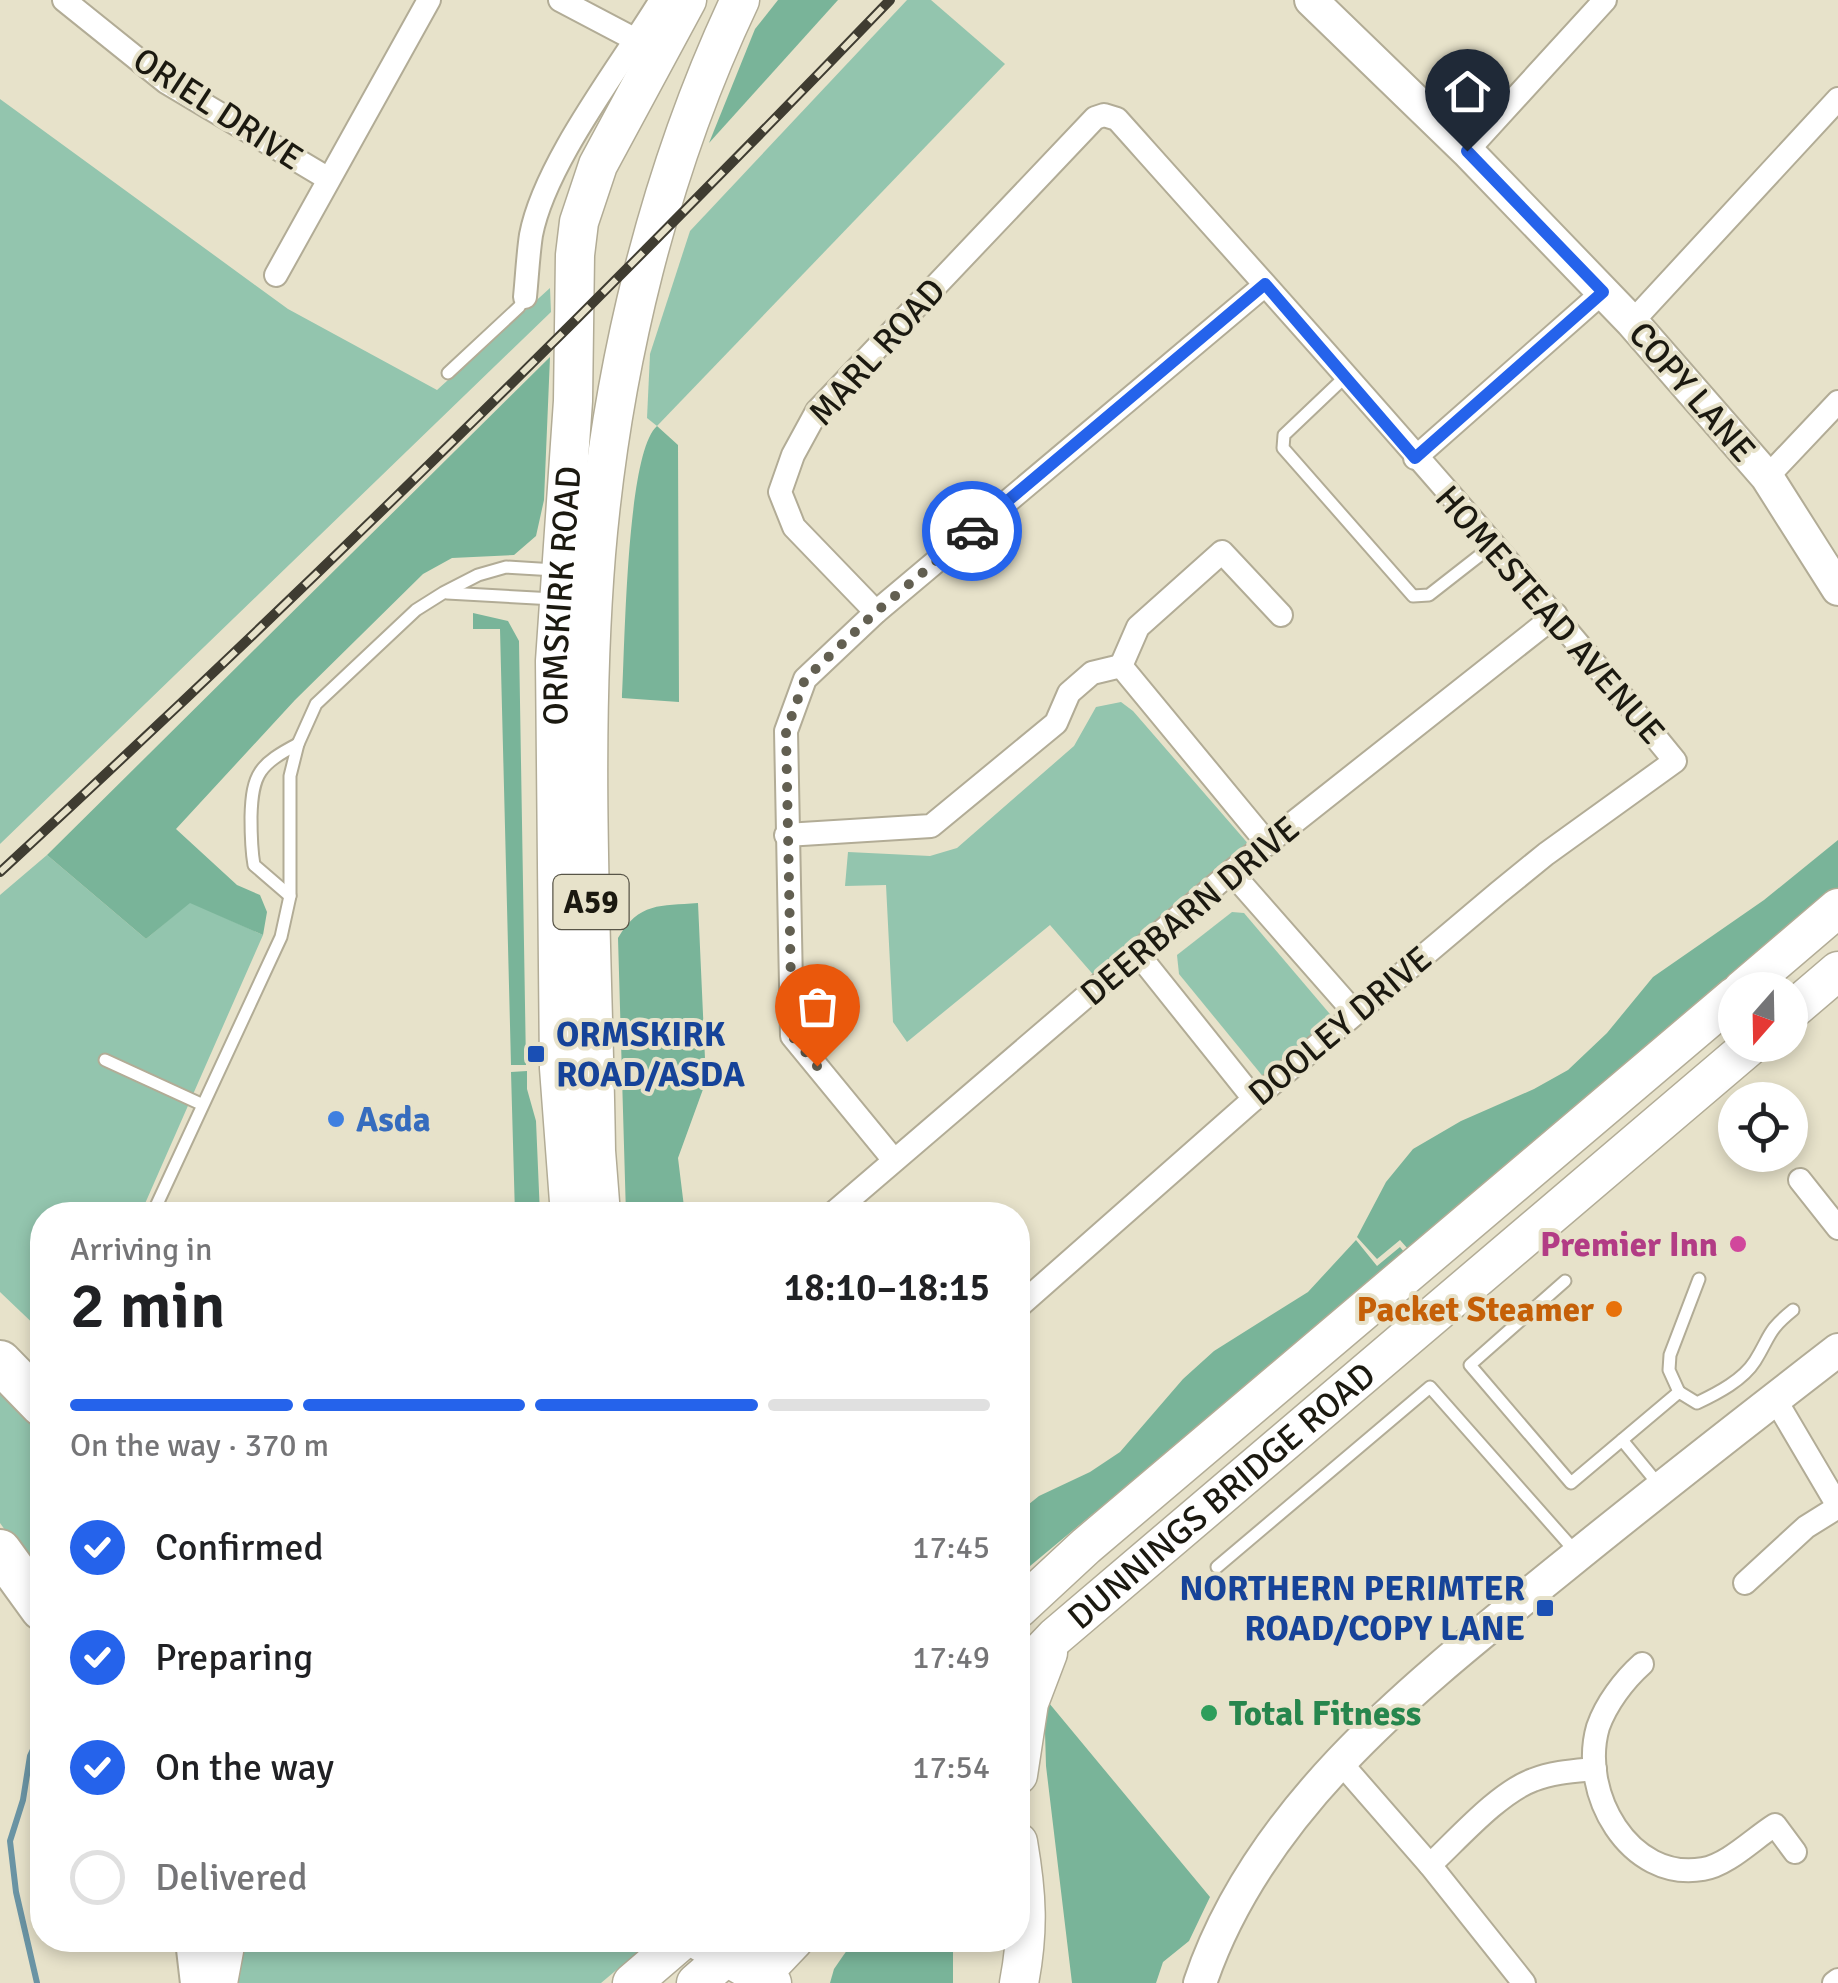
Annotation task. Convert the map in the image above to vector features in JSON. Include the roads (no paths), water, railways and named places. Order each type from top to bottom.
[{"type":"highway","name":"ORMSKIRK ROAD","points":[[600,1202],[588,765],[571,586],[572,293],[579,222],[598,165],[686,0]]},
{"type":"highway","name":"ORMSKIRK ROAD","points":[[569,1202],[558,1068],[555,660],[610,435],[641,287],[694,113],[740,0]]},
{"type":"highway","points":[[1763,972],[1838,908]]},
{"type":"highway","points":[[1808,997],[1838,971]]},
{"type":"highway","name":"DUNNINGS BRIDGE ROAD","points":[[1030,1594],[1718,1010]]},
{"type":"highway","name":"DUNNINGS BRIDGE ROAD","points":[[1030,1663],[1054,1636],[1730,1062]]},
{"type":"highway","points":[[0,1362],[30,1393]]},
{"type":"highway","points":[[0,1551],[30,1592]]},
{"type":"highway","points":[[1030,1700],[1054,1636]]},
{"type":"highway","points":[[198,1952],[202,1983]]},
{"type":"highway","points":[[218,1983],[224,1952]]},
{"type":"highway","points":[[696,1983],[767,1952]]},
{"type":"highway","points":[[1019,1983],[1025,1952]]},
{"type":"highway","points":[[632,1983],[667,1955]]},
{"type":"main road","name":"COPY LANE","points":[[1310,0],[1467,151],[1632,322],[1767,478],[1838,590]]},
{"type":"main road","points":[[1783,955],[1838,933]]},
{"type":"main road","points":[[1200,1983],[1228,1912],[1249,1876],[1341,1763],[1429,1676],[1838,1350]]},
{"type":"street","name":"ORIEL DRIVE","points":[[64,0],[166,82],[328,178]]},
{"type":"street","points":[[276,275],[429,0]]},
{"type":"street","points":[[560,0],[636,40]]},
{"type":"street","points":[[525,297],[532,234],[560,161],[661,0]]},
{"type":"street","points":[[1467,151],[1605,0]]},
{"type":"street","points":[[1632,322],[1838,100]]},
{"type":"street","name":"HOMESTEAD AVENUE","points":[[1104,115],[1117,119],[1265,284],[1556,615],[1675,761]]},
{"type":"street","name":"MARL ROAD","points":[[876,612],[794,526],[780,492],[794,455],[817,411],[1095,118],[1104,115]]},
{"type":"street","points":[[892,1159],[792,1036],[786,732],[805,679],[876,612],[1265,284]]},
{"type":"street","points":[[1415,458],[1603,292]]},
{"type":"street","points":[[1767,478],[1838,402]]},
{"type":"street","points":[[1121,666],[1138,628],[1222,552],[1281,615]]},
{"type":"street","name":"DEERBARN DRIVE","points":[[845,1202],[1231,872],[1556,615]]},
{"type":"street","points":[[786,834],[931,826],[1056,723],[1069,693],[1092,673],[1121,666]]},
{"type":"street","points":[[1121,666],[1268,844]]},
{"type":"street","name":"DOOLEY DRIVE","points":[[1030,1296],[1254,1099],[1546,854],[1675,761]]},
{"type":"street","points":[[1231,872],[1355,1014]]},
{"type":"street","points":[[1138,954],[1254,1099]]},
{"type":"street","points":[[1800,1180],[1838,1228]]},
{"type":"street","points":[[1745,1584],[1806,1527],[1838,1506],[1775,1399]]},
{"type":"street","points":[[1642,1664],[1627,1677],[1599,1724],[1594,1747],[1595,1769],[1614,1827],[1630,1847],[1668,1869],[1709,1869],[1784,1818],[1795,1852]]},
{"type":"street","points":[[1617,1693],[1639,1704]]},
{"type":"street","points":[[1341,1763],[1430,1865],[1524,1983]]},
{"type":"street","points":[[1430,1865],[1513,1791],[1530,1781],[1561,1772],[1595,1769]]},
{"type":"lane","points":[[448,372],[520,307],[525,297]]},
{"type":"lane","points":[[1345,377],[1284,435],[1283,448],[1348,524],[1413,596],[1429,595],[1493,544]]},
{"type":"lane","points":[[158,1202],[281,937],[290,896],[290,776],[298,744],[316,704],[416,610],[478,576],[506,568],[571,586]]},
{"type":"lane","points":[[443,593],[571,586]]},
{"type":"lane","points":[[290,896],[254,864],[252,787],[261,768],[298,744]]},
{"type":"lane","points":[[105,1060],[201,1104]]},
{"type":"lane","points":[[1565,1280],[1470,1365],[1572,1483],[1679,1392]]},
{"type":"lane","points":[[1699,1280],[1670,1355],[1669,1370],[1679,1392],[1698,1403],[1722,1391],[1754,1364],[1770,1329],[1793,1310]]},
{"type":"lane","points":[[1217,1567],[1430,1387],[1578,1554]]},
{"type":"lane","points":[[1622,1440],[1662,1488]]},
{"type":"waterway","points":[[30,1756],[23,1800],[10,1841],[16,1892],[37,1983]]},
{"type":"railway","points":[[0,872],[451,443],[890,0]]},
{"type":"place","name":"ORMSKIRK ROAD/ASDA","points":[[536,1054]]},
{"type":"place","name":"Asda","points":[[336,1119]]},
{"type":"place","name":"Premier Inn","points":[[1738,1244]]},
{"type":"place","name":"Packet Steamer","points":[[1614,1309]]},
{"type":"place","name":"NORTHERN PERIMTER ROAD/COPY LANE","points":[[1545,1608]]},
{"type":"place","name":"Total Fitness","points":[[1209,1713]]}]
